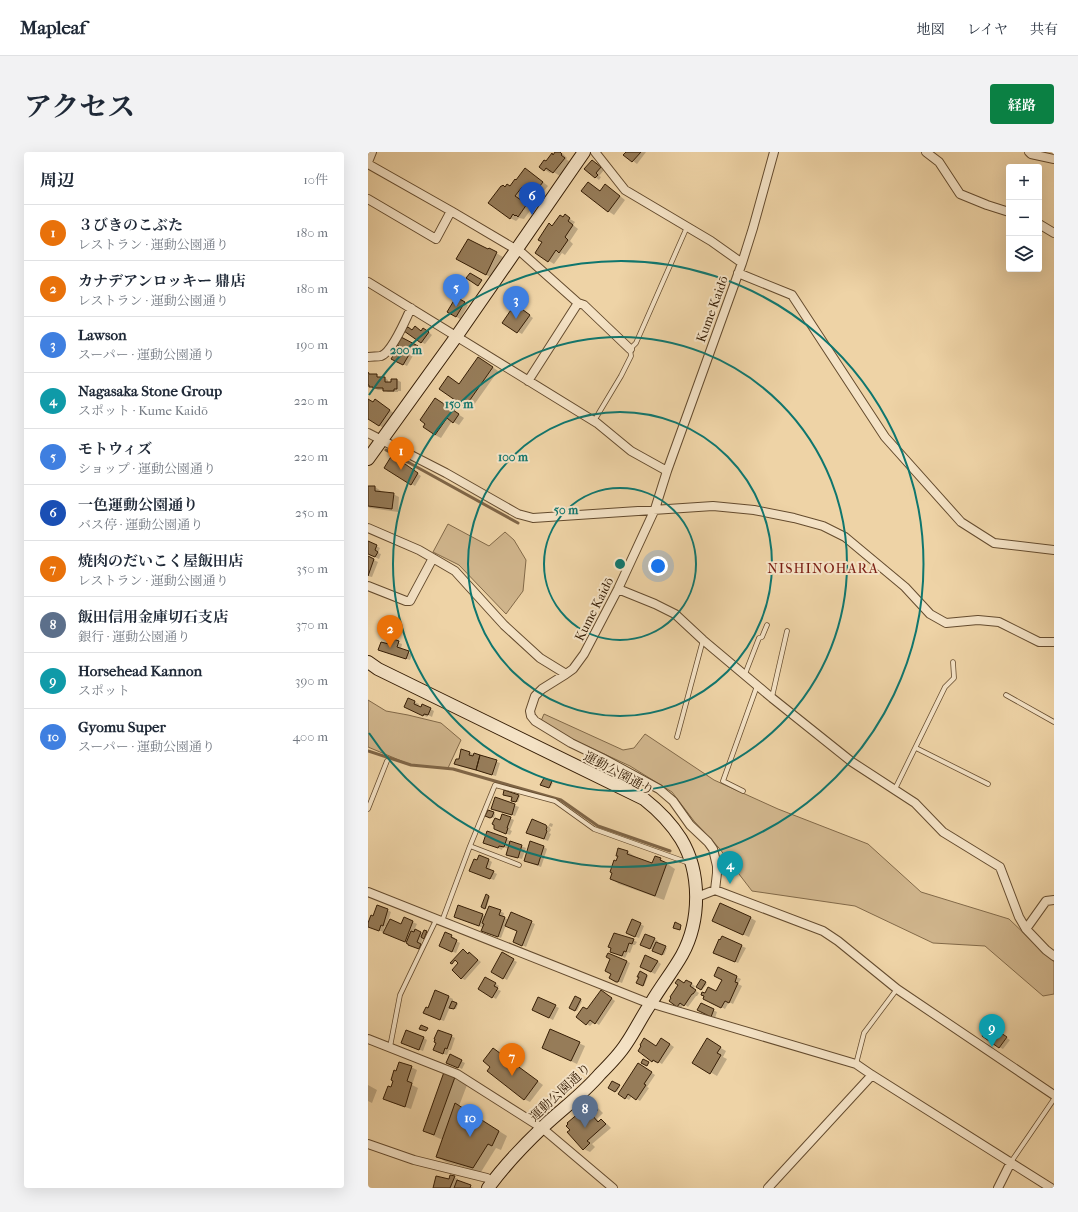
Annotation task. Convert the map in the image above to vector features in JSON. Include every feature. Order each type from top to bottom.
[{"type":"street","points":[[372,152],[368,163],[522,253],[578,303],[584,305],[630,349]]},
{"type":"street","points":[[368,459],[584,152]]},
{"type":"street","points":[[595,152],[625,190],[711,241],[742,263]]},
{"type":"street","name":"Kume Kaidō","points":[[715,890],[717,866],[713,849],[708,842],[690,825],[673,801],[659,789],[571,743],[535,721],[531,716],[530,711],[531,704],[535,696],[542,689],[573,669],[584,654],[618,589],[655,509],[742,263],[774,152]]},
{"type":"street","points":[[926,152],[939,162],[960,194],[1006,211]]},
{"type":"street","points":[[1029,152],[1031,154],[1054,159]]},
{"type":"street","points":[[368,200],[436,239],[451,211]]},
{"type":"street","points":[[1042,225],[1053,230]]},
{"type":"street","points":[[738,273],[792,295],[886,438],[961,522],[994,543],[1054,550]]},
{"type":"street","points":[[368,282],[594,422],[631,451],[668,471]]},
{"type":"street","points":[[528,381],[578,303]]},
{"type":"street","points":[[368,357],[381,356],[389,349],[397,337],[411,308]]},
{"type":"street","points":[[368,433],[446,473],[518,514],[533,518],[712,506],[754,510],[824,526],[845,537],[905,586],[930,614],[946,623],[978,620],[999,622],[1039,642],[1054,642]]},
{"type":"street","points":[[368,528],[419,550],[455,571],[504,625],[540,658],[566,674]]},
{"type":"street","points":[[368,586],[406,602],[410,601],[432,558]]},
{"type":"street","points":[[618,589],[675,614],[703,640],[772,698],[852,762],[915,803],[943,832],[1000,868],[1019,917],[1026,929],[1046,950],[1054,956]]},
{"type":"street","name":"運動公園通り","points":[[368,662],[378,669],[644,799],[657,810],[681,839],[694,873],[697,897],[691,935],[683,955],[626,1044],[582,1094],[542,1128],[488,1183]]},
{"type":"street","points":[[697,897],[715,890],[823,931],[838,941],[897,989],[1054,1095]]},
{"type":"street","points":[[368,892],[643,1001],[856,1064],[1051,1188]]},
{"type":"street","points":[[1026,929],[1046,901],[1054,900]]},
{"type":"street","points":[[368,1039],[457,1074],[542,1128],[613,1188]]},
{"type":"street","points":[[768,1188],[872,1075]]},
{"type":"street","points":[[368,1144],[488,1183]]},
{"type":"street","points":[[998,1188],[1011,1162]]},
{"type":"lane","points":[[594,422],[631,356],[630,349],[636,343],[687,227]]},
{"type":"lane","points":[[745,675],[759,638],[762,637],[767,625]]},
{"type":"lane","points":[[772,698],[787,631]]},
{"type":"lane","points":[[677,737],[703,640]]},
{"type":"lane","points":[[895,789],[945,687],[954,678],[953,662]]},
{"type":"lane","points":[[743,790],[723,781],[757,685]]},
{"type":"lane","points":[[1006,695],[1054,722]]},
{"type":"lane","points":[[916,748],[988,784]]},
{"type":"lane","points":[[368,809],[387,761]]},
{"type":"lane","points":[[390,1047],[400,995],[439,921],[495,785],[555,801],[594,830],[691,864]]},
{"type":"lane","points":[[470,846],[519,865]]},
{"type":"lane","points":[[856,1064],[864,1033],[897,989]]},
{"type":"lane","points":[[1011,1162],[1054,1099]]},
{"type":"shaded area","points":[[448,524],[489,546],[505,532],[514,540],[526,560],[523,591],[506,614],[459,565],[433,552]]},
{"type":"shaded area","points":[[368,700],[386,711],[441,723],[461,740],[448,768],[411,765],[368,747]]},
{"type":"shaded area","points":[[544,714],[623,750],[634,748],[645,734],[714,780],[778,809],[868,844],[921,892],[1009,919],[1054,962],[1054,994],[1043,996],[985,946],[933,943],[855,906],[752,891],[719,848],[694,821],[672,792],[630,766],[574,740],[541,721]]},
{"type":"building","points":[[555,152],[560,152],[565,158],[553,173],[546,168],[544,171],[539,167],[544,160],[546,161],[552,153],[553,155]]},
{"type":"building","points":[[626,152],[641,152],[632,162],[623,155]]},
{"type":"building","points":[[592,160],[601,167],[596,173],[598,175],[595,178],[584,169]]},
{"type":"building","points":[[525,168],[543,182],[533,195],[522,187],[515,196],[527,204],[518,217],[513,214],[510,219],[488,203],[501,186],[503,185],[505,187],[507,184],[510,186]]},
{"type":"building","points":[[588,182],[600,191],[605,184],[620,196],[608,212],[581,191]]},
{"type":"building","points":[[565,214],[570,218],[568,221],[573,225],[565,237],[568,240],[559,253],[556,250],[548,262],[535,253],[542,242],[538,240],[549,223],[552,226],[560,215],[563,217]]},
{"type":"building","points":[[468,239],[497,252],[486,275],[456,259]]},
{"type":"building","points":[[470,273],[482,280],[478,286],[466,278]]},
{"type":"building","points":[[456,297],[465,302],[456,317],[447,312]]},
{"type":"building","points":[[515,304],[530,315],[517,333],[502,323]]},
{"type":"building","points":[[415,326],[421,331],[423,328],[429,332],[421,343],[404,331],[408,327],[412,330]]},
{"type":"building","points":[[401,337],[418,346],[413,355],[410,353],[403,365],[391,359],[399,346],[397,345]]},
{"type":"building","points":[[478,357],[493,367],[465,407],[439,389],[448,376],[459,384]]},
{"type":"building","points":[[368,372],[369,374],[377,374],[377,377],[385,377],[385,382],[391,382],[391,379],[397,379],[397,389],[394,389],[394,391],[383,391],[383,388],[369,387]]},
{"type":"building","points":[[435,398],[459,414],[453,423],[447,418],[435,435],[423,427],[425,424],[420,420]]},
{"type":"building","points":[[368,399],[373,402],[375,399],[390,410],[379,426],[368,419]]},
{"type":"building","points":[[392,455],[418,473],[411,485],[384,468]]},
{"type":"building","points":[[368,486],[375,486],[375,491],[394,493],[392,509],[368,506]]},
{"type":"building","points":[[368,541],[377,545],[375,550],[378,552],[375,557],[368,554]]},
{"type":"building","points":[[368,556],[374,559],[368,576]]},
{"type":"building","points":[[391,638],[399,641],[397,647],[409,651],[406,659],[378,650],[381,642],[389,644]]},
{"type":"building","points":[[408,698],[415,701],[414,704],[421,707],[422,704],[431,708],[428,715],[424,714],[423,716],[404,707]]},
{"type":"building","points":[[461,749],[470,752],[469,755],[473,756],[474,753],[480,755],[476,770],[454,764],[456,759],[459,759]]},
{"type":"building","points":[[480,755],[497,760],[492,775],[476,770]]},
{"type":"building","points":[[544,778],[552,781],[549,788],[540,785]]},
{"type":"building","points":[[504,790],[519,795],[516,802],[511,801],[512,797],[503,795]]},
{"type":"building","points":[[495,797],[515,804],[512,815],[491,809]]},
{"type":"building","points":[[488,810],[494,812],[490,818],[485,816]]},
{"type":"building","points":[[502,814],[511,817],[506,834],[494,829],[494,825],[492,824],[495,818],[500,820]]},
{"type":"building","points":[[532,819],[546,825],[547,831],[544,839],[526,833]]},
{"type":"building","points":[[487,831],[507,838],[504,847],[499,846],[498,848],[483,843]]},
{"type":"building","points":[[510,841],[522,845],[518,858],[506,855]]},
{"type":"building","points":[[530,841],[544,846],[538,865],[524,861]]},
{"type":"building","points":[[618,848],[628,851],[627,854],[652,863],[655,856],[661,858],[660,860],[667,863],[655,896],[610,879],[612,873],[610,872],[614,860],[616,861],[618,856],[616,856]]},
{"type":"building","points":[[479,855],[489,859],[486,868],[494,871],[490,879],[469,871],[474,859],[477,860]]},
{"type":"building","points":[[486,894],[489,896],[485,909],[481,907]]},
{"type":"building","points":[[720,903],[751,917],[743,935],[712,921]]},
{"type":"building","points":[[377,905],[388,909],[383,926],[381,925],[379,931],[368,927],[371,915],[373,916]]},
{"type":"building","points":[[458,905],[483,914],[479,926],[454,917]]},
{"type":"building","points":[[489,906],[501,910],[499,915],[505,917],[498,937],[481,931],[484,924],[482,923]]},
{"type":"building","points":[[511,912],[532,921],[522,946],[513,942],[517,931],[505,926]]},
{"type":"building","points":[[404,917],[413,921],[405,942],[383,933],[390,919],[401,924]]},
{"type":"building","points":[[632,919],[641,923],[635,937],[626,933]]},
{"type":"building","points":[[675,922],[681,925],[680,930],[673,928]]},
{"type":"building","points":[[415,929],[421,932],[417,942],[421,944],[419,949],[406,943],[411,931],[414,932]]},
{"type":"building","points":[[424,930],[427,931],[424,939],[421,937]]},
{"type":"building","points":[[445,932],[452,935],[451,937],[457,940],[452,952],[439,946]]},
{"type":"building","points":[[614,933],[634,939],[632,944],[629,943],[626,952],[624,951],[622,956],[610,952],[611,948],[608,947]]},
{"type":"building","points":[[645,934],[655,938],[650,949],[640,945]]},
{"type":"building","points":[[722,936],[742,945],[735,962],[713,953],[719,939],[720,940]]},
{"type":"building","points":[[656,942],[666,946],[662,955],[652,951]]},
{"type":"building","points":[[463,949],[478,960],[461,979],[452,970],[458,963],[455,960],[452,964],[450,963]]},
{"type":"building","points":[[502,952],[514,959],[503,979],[491,972]]},
{"type":"building","points":[[608,953],[627,961],[618,982],[609,978],[611,974],[605,971],[610,959],[606,957]]},
{"type":"building","points":[[645,955],[658,961],[651,972],[640,967]]},
{"type":"building","points":[[718,967],[737,976],[735,982],[738,983],[729,1003],[725,1001],[721,1008],[703,999],[704,996],[701,995],[702,992],[705,993],[708,987],[716,991],[722,980],[714,976]]},
{"type":"building","points":[[640,971],[647,975],[643,986],[636,983]]},
{"type":"building","points":[[485,977],[496,983],[494,986],[498,988],[492,998],[478,989]]},
{"type":"building","points":[[678,979],[684,983],[686,980],[692,983],[690,986],[696,990],[684,1006],[680,1003],[677,1007],[669,1001],[678,985],[675,983]]},
{"type":"building","points":[[701,979],[706,982],[701,990],[696,987]]},
{"type":"building","points":[[435,990],[449,996],[440,1020],[423,1013],[426,1007],[428,1008]]},
{"type":"building","points":[[601,990],[612,998],[595,1024],[590,1020],[586,1025],[576,1017],[583,1007],[587,1009]]},
{"type":"building","points":[[575,996],[581,999],[575,1011],[569,1008]]},
{"type":"building","points":[[538,997],[556,1005],[549,1018],[532,1010]]},
{"type":"building","points":[[452,1001],[457,1003],[454,1009],[449,1008]]},
{"type":"building","points":[[701,1003],[714,1009],[711,1017],[697,1010]]},
{"type":"building","points":[[421,1025],[428,1028],[426,1031],[419,1029]]},
{"type":"building","points":[[989,1025],[1007,1037],[999,1048],[982,1036]]},
{"type":"building","points":[[550,1029],[580,1042],[571,1061],[542,1048]]},
{"type":"building","points":[[406,1030],[424,1037],[419,1050],[401,1043]]},
{"type":"building","points":[[438,1030],[452,1035],[447,1049],[445,1048],[443,1054],[433,1050],[436,1043],[434,1042],[434,1039]]},
{"type":"building","points":[[644,1038],[656,1046],[661,1038],[670,1044],[658,1063],[653,1060],[652,1062],[638,1051]]},
{"type":"building","points":[[707,1038],[721,1047],[717,1053],[721,1055],[710,1074],[692,1063]]},
{"type":"building","points":[[493,1048],[538,1081],[524,1100],[487,1071],[490,1067],[483,1061]]},
{"type":"building","points":[[450,1054],[462,1060],[458,1068],[446,1063]]},
{"type":"building","points":[[643,1059],[649,1062],[647,1066],[641,1063]]},
{"type":"building","points":[[399,1062],[412,1066],[407,1081],[412,1083],[405,1107],[383,1099],[388,1086],[391,1087],[393,1081],[391,1080],[394,1070],[396,1071]]},
{"type":"building","points":[[638,1063],[652,1072],[644,1084],[646,1085],[636,1100],[628,1094],[625,1099],[618,1094]]},
{"type":"building","points":[[444,1072],[455,1077],[434,1135],[423,1131]]},
{"type":"building","points":[[612,1081],[620,1085],[615,1092],[608,1088]]},
{"type":"building","points":[[455,1103],[499,1131],[492,1146],[488,1144],[473,1168],[436,1157]]},
{"type":"building","points":[[592,1104],[598,1110],[592,1115],[598,1122],[601,1119],[606,1124],[587,1141],[590,1143],[583,1150],[567,1132],[570,1130],[566,1126],[568,1124],[567,1123],[586,1107],[587,1108]]},
{"type":"building","points":[[450,1175],[455,1176],[450,1188],[433,1188],[436,1176],[449,1179]]},
{"type":"building","points":[[457,1180],[471,1185],[470,1188],[454,1188]]},
{"type":"waterway","points":[[386,450],[518,523]]},
{"type":"waterway","points":[[368,751],[411,765],[453,769],[561,800],[598,826],[670,851]]},
{"type":"place","name":"一色運動公園通り","points":[[532,215]]},
{"type":"place","name":"モトウィズ","points":[[456,307]]},
{"type":"place","name":"Lawson","points":[[516,319]]},
{"type":"place","name":"３びきのこぶた","points":[[401,470]]},
{"type":"place","name":"カナデアンロッキー 鼎店","points":[[390,648]]},
{"type":"place","name":"Nagasaka Stone Group","points":[[730,884]]},
{"type":"place","name":"Horsehead Kannon","points":[[992,1047]]},
{"type":"place","name":"焼肉のだいこく屋飯田店","points":[[512,1076]]},
{"type":"place","name":"飯田信用金庫切石支店","points":[[585,1128]]},
{"type":"place","name":"Gyomu Super","points":[[470,1137]]},
{"type":"district","name":"NISHINOHARA","points":[[823,568]]}]
